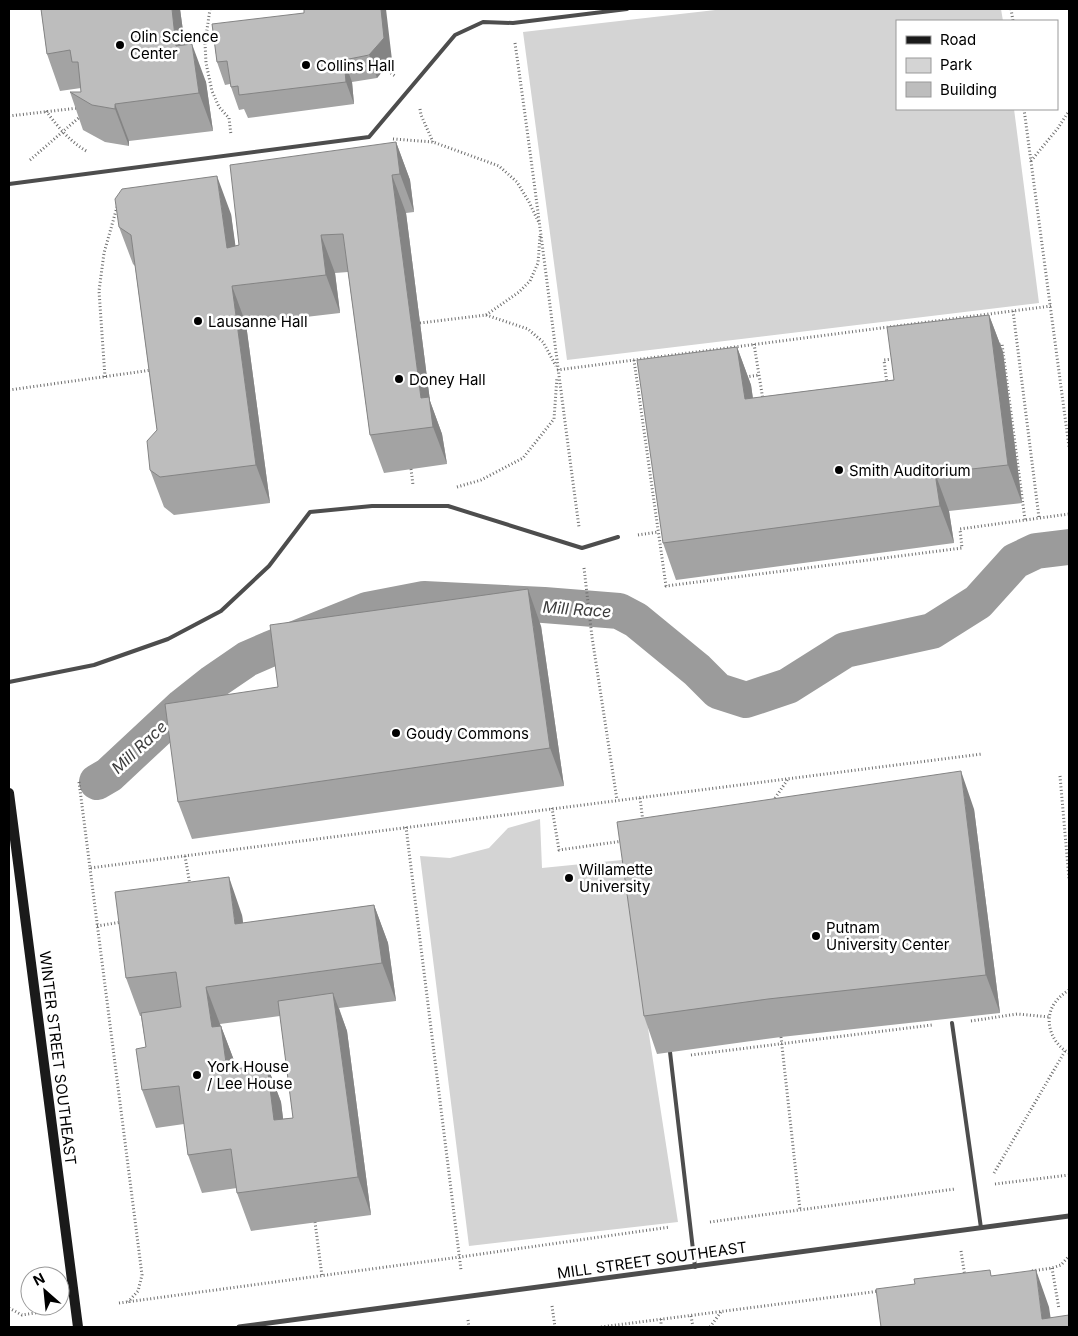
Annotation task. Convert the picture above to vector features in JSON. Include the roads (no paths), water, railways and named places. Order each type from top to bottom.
[{"type":"street","name":"WINTER STREET SOUTHEAST","points":[[9,793],[78,1327]]},
{"type":"street","name":"MILL STREET SOUTHEAST","points":[[239,1327],[1069,1216]]},
{"type":"lane","points":[[9,184],[370,137],[455,34],[483,22],[512,23],[627,9]]},
{"type":"lane","points":[[9,682],[94,665],[168,639],[220,611],[270,566],[310,512],[372,506],[448,506],[582,548],[618,538]]},
{"type":"lane","points":[[952,1023],[981,1228]]},
{"type":"lane","points":[[670,1052],[696,1267]]},
{"type":"waterway","name":"Mill Race","points":[[97,782],[109,775],[183,706],[247,659],[367,610],[424,599],[619,611],[636,620],[697,670],[718,691],[746,700],[788,686],[845,650],[932,631],[978,602],[1015,561],[1036,551],[1069,547]]},
{"type":"place","name":"Olin Science Center","points":[[120,45]]},
{"type":"place","name":"Collins Hall","points":[[306,65]]},
{"type":"place","name":"Lausanne Hall","points":[[198,321]]},
{"type":"place","name":"Doney Hall","points":[[399,379]]},
{"type":"place","name":"Smith Auditorium","points":[[839,470]]},
{"type":"place","name":"Goudy Commons","points":[[396,733]]},
{"type":"place","name":"Willamette University","points":[[569,878]]},
{"type":"place","name":"Putnam University Center","points":[[816,936]]},
{"type":"place","name":"York House / Lee House","points":[[197,1075]]}]
